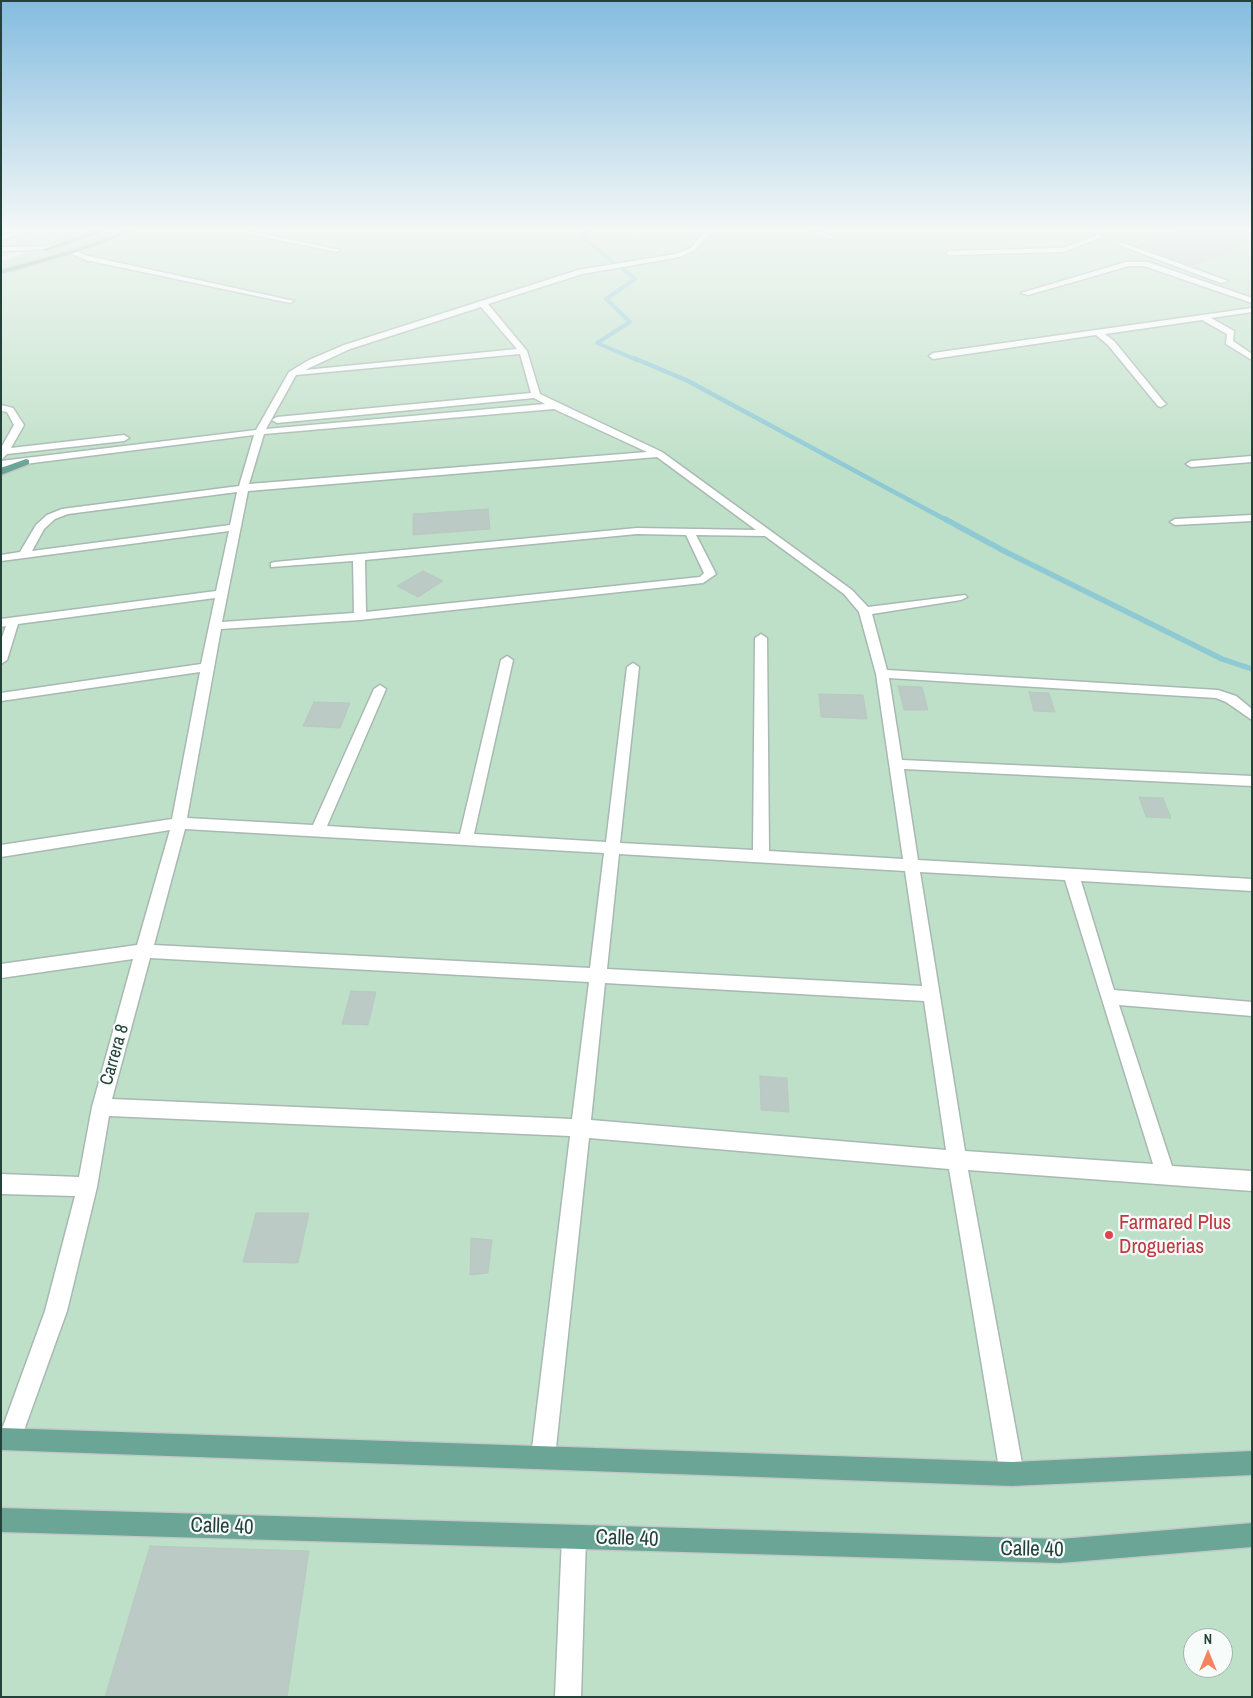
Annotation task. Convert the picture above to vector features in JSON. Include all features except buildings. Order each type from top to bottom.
[{"type":"main road","points":[[1,472],[26,462]]},
{"type":"main road","points":[[6,1439],[1012,1474],[1252,1463]]},
{"type":"main road","name":"Calle 40","points":[[1,1520],[1060,1551],[1252,1535]]},
{"type":"street","points":[[292,374],[312,362],[347,347],[463,310]]},
{"type":"street","points":[[488,310],[523,351],[536,395]]},
{"type":"street","points":[[932,356],[1250,310]]},
{"type":"street","points":[[1203,317],[1231,333],[1229,342],[1252,358]]},
{"type":"street","points":[[1098,332],[1111,343],[1161,404]]},
{"type":"street","points":[[292,374],[523,351]]},
{"type":"street","name":"Carrera 8","points":[[6,1439],[56,1311],[87,1187],[101,1107],[179,822],[207,667],[243,488],[259,432],[292,374]]},
{"type":"street","points":[[204,428],[536,395],[554,406],[659,454],[848,592],[865,611],[882,674],[957,1160],[1012,1474]]},
{"type":"street","points":[[1,464],[150,444],[259,432],[554,406]]},
{"type":"street","points":[[1,408],[10,410],[19,425],[3,453]]},
{"type":"street","points":[[3,453],[135,436]]},
{"type":"street","points":[[24,555],[40,527],[51,517],[66,511],[243,488],[659,454]]},
{"type":"street","points":[[1191,464],[1252,459]]},
{"type":"street","points":[[1174,522],[1252,518]]},
{"type":"street","points":[[1,558],[236,527]]},
{"type":"street","points":[[275,565],[359,559],[637,531],[768,533]]},
{"type":"street","points":[[216,626],[360,616],[703,580],[710,574],[689,531]]},
{"type":"street","points":[[359,559],[360,616]]},
{"type":"street","points":[[1,660],[7,622],[222,594]]},
{"type":"street","points":[[865,611],[961,597]]},
{"type":"street","points":[[760,638],[761,856]]},
{"type":"street","points":[[466,839],[507,660]]},
{"type":"street","points":[[1,697],[207,667]]},
{"type":"street","points":[[543,1457],[634,667]]},
{"type":"street","points":[[882,674],[1218,694],[1231,699],[1252,716]]},
{"type":"street","points":[[318,830],[380,689]]},
{"type":"street","points":[[895,764],[1252,781]]},
{"type":"street","points":[[1,851],[179,822],[1252,885]]},
{"type":"street","points":[[1071,874],[1108,997],[1166,1174]]},
{"type":"street","points":[[1,971],[144,951],[931,994]]},
{"type":"street","points":[[1108,997],[1252,1009]]},
{"type":"street","points":[[101,1107],[580,1128],[957,1160],[1252,1181]]},
{"type":"street","points":[[1,1184],[87,1187]]},
{"type":"street","points":[[568,1697],[574,1538]]},
{"type":"green space","points":[[1,310],[1252,310],[1252,1697],[1,1697]]},
{"type":"waterway","points":[[618,310],[630,322],[597,343],[637,360]]},
{"type":"waterway","points":[[634,358],[688,381],[948,521]]},
{"type":"waterway","points":[[945,519],[1004,551],[1222,659],[1252,669]]},
{"type":"place","name":"Farmared Plus Droguerias","points":[[1109,1235]]}]
